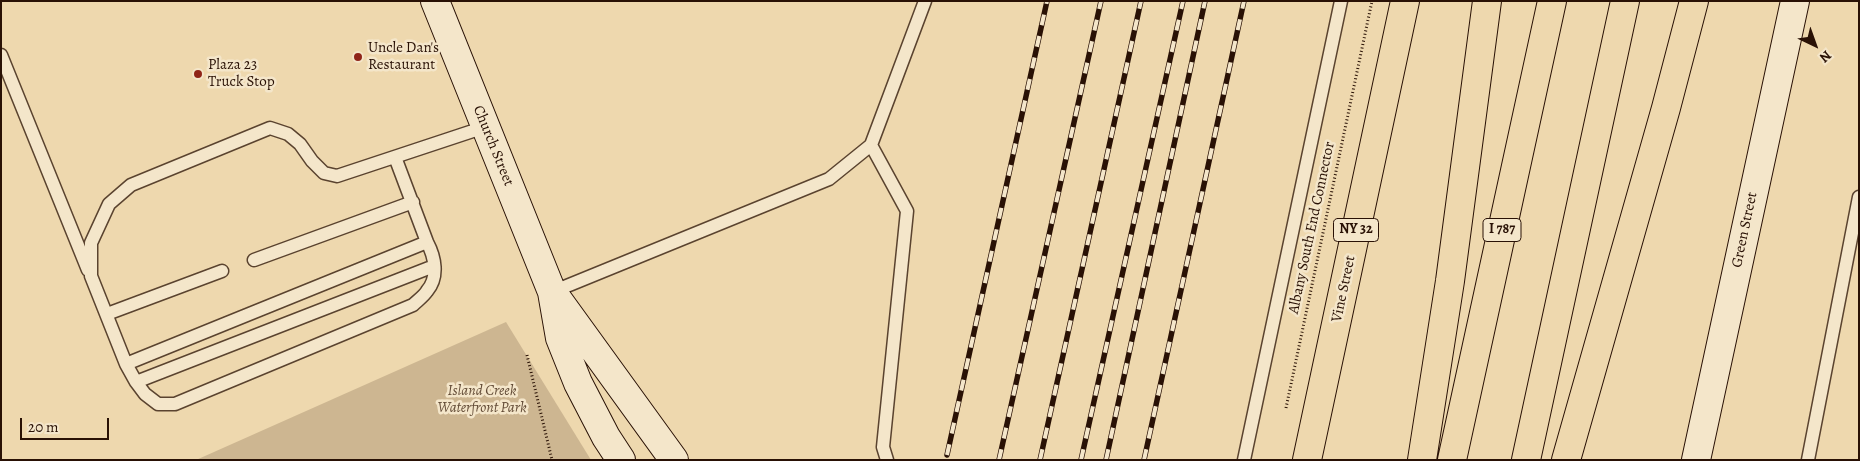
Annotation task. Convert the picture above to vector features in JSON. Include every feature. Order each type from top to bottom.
[{"type":"main road","name":"Vine Street","points":[[1307,460],[1405,1]]},
{"type":"main road","points":[[1422,460],[1450,281],[1487,1]]},
{"type":"main road","name":"I 787","points":[[1452,460],[1552,1]]},
{"type":"main road","points":[[1526,460],[1625,1]]},
{"type":"main road","points":[[1566,460],[1666,108],[1694,1]]},
{"type":"street","name":"Church Street","points":[[434,1],[552,292],[560,338],[578,383],[606,437],[622,460]]},
{"type":"street","name":"Green Street","points":[[1696,460],[1795,1]]},
{"type":"street","name":"Church Street","points":[[552,292],[674,460]]},
{"type":"lane","points":[[552,292],[830,179],[871,145],[925,1]]},
{"type":"lane","points":[[1244,460],[1341,1]]},
{"type":"lane","points":[[1,55],[126,364],[145,394],[158,404],[175,404],[413,305],[428,291],[435,274],[434,255],[427,242],[396,156]]},
{"type":"lane","points":[[91,276],[91,242],[109,204],[131,185],[270,128],[288,134],[300,144],[324,173],[337,176],[485,127]]},
{"type":"lane","points":[[871,145],[907,211],[883,447],[887,460]]},
{"type":"lane","points":[[1808,460],[1859,197]]},
{"type":"lane","points":[[254,260],[413,202]]},
{"type":"lane","points":[[126,364],[427,242]]},
{"type":"lane","points":[[136,382],[434,266]]},
{"type":"lane","points":[[107,314],[222,271]]},
{"type":"path","name":"Albany South End Connector","points":[[1285,411],[1372,1]]},
{"type":"path","points":[[527,356],[552,460]]},
{"type":"green space","name":"Island Creek Waterfront Park","points":[[506,322],[591,460],[196,460]]},
{"type":"railway","points":[[947,455],[1047,1]]},
{"type":"railway","points":[[999,460],[1101,1]]},
{"type":"railway","points":[[1040,460],[1141,1]]},
{"type":"railway","points":[[1081,460],[1183,1]]},
{"type":"railway","points":[[1106,460],[1205,1]]},
{"type":"railway","points":[[1144,460],[1244,1]]},
{"type":"place","name":"Uncle Dan's Restaurant","points":[[358,57]]},
{"type":"place","name":"Plaza 23 Truck Stop","points":[[198,74]]}]
